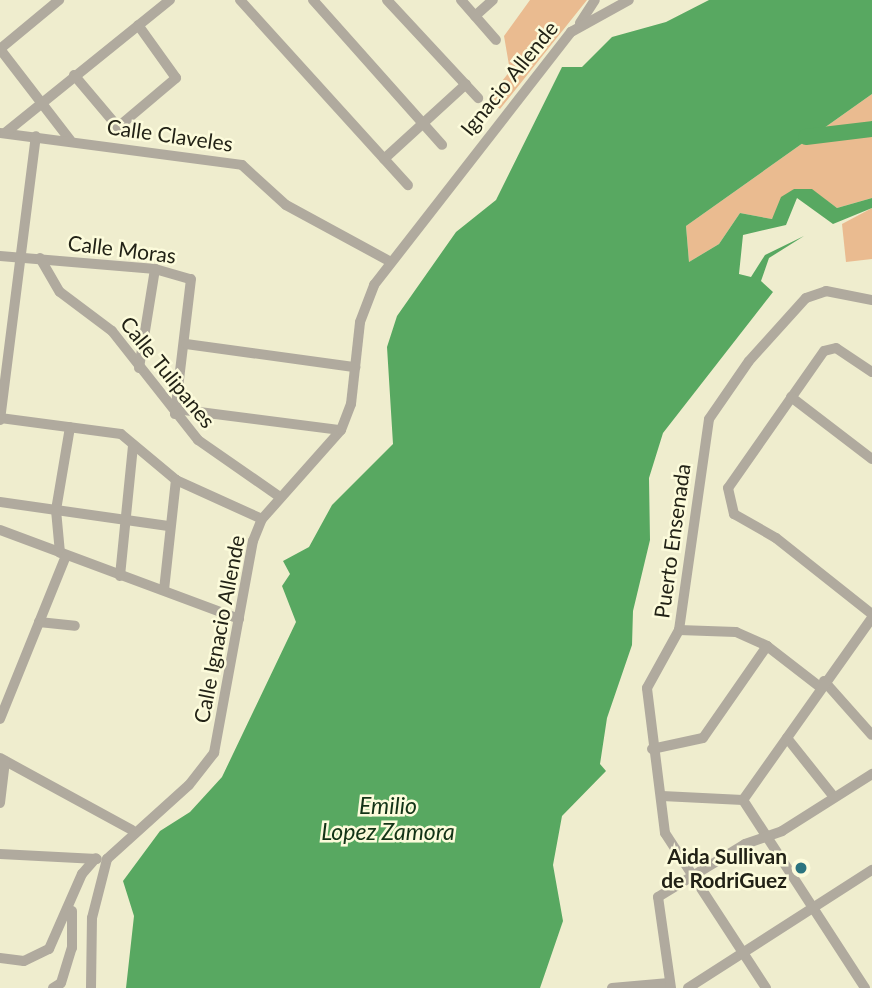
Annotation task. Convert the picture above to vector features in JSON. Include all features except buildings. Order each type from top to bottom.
[{"type":"street","points":[[59,0],[0,49],[70,140]]},
{"type":"street","points":[[2,133],[170,0]]},
{"type":"street","points":[[240,0],[408,185]]},
{"type":"street","points":[[313,0],[326,3],[442,145]]},
{"type":"street","points":[[387,0],[478,98]]},
{"type":"street","points":[[461,0],[496,40]]},
{"type":"street","points":[[475,16],[492,0]]},
{"type":"street","points":[[579,25],[595,0]]},
{"type":"street","name":"Ignacio Allende","points":[[436,200],[579,25],[625,1]]},
{"type":"street","points":[[115,146],[118,127],[176,78],[138,25]]},
{"type":"street","points":[[74,75],[118,127]]},
{"type":"street","points":[[384,159],[466,84]]},
{"type":"street","name":"Calle Claveles","points":[[2,133],[242,165],[286,205],[389,261]]},
{"type":"street","points":[[36,136],[17,258],[2,377],[0,419],[121,435],[176,480],[262,519]]},
{"type":"street","name":"Calle Ignacio Allende","points":[[90,988],[92,918],[101,859],[132,830],[189,785],[214,753],[239,619],[262,519],[341,430],[366,304],[389,261],[436,200]]},
{"type":"street","name":"Calle Moras","points":[[0,256],[155,269],[191,279],[186,344],[176,411]]},
{"type":"street","name":"Calle Tulipanes","points":[[40,258],[60,292],[96,316],[214,455],[280,497]]},
{"type":"street","points":[[139,368],[155,269]]},
{"type":"street","name":"Puerto Ensenada","points":[[766,988],[665,833],[663,796],[652,749],[647,688],[679,630],[709,419],[749,361],[806,298],[826,291],[872,300]]},
{"type":"street","points":[[186,344],[355,367]]},
{"type":"street","points":[[743,800],[822,684],[871,622],[776,538],[734,514],[729,488],[791,397],[829,348],[872,372]]},
{"type":"street","points":[[791,397],[872,459]]},
{"type":"street","points":[[176,411],[341,430]]},
{"type":"street","points":[[0,719],[63,554],[55,510],[70,427]]},
{"type":"street","points":[[120,576],[122,518],[133,445]]},
{"type":"street","points":[[164,590],[168,526],[176,480]]},
{"type":"street","points":[[0,502],[168,526]]},
{"type":"street","points":[[0,530],[239,619]]},
{"type":"street","points":[[39,622],[75,626]]},
{"type":"street","points":[[679,630],[725,629],[767,646],[822,684],[872,735]]},
{"type":"street","points":[[652,749],[703,738],[767,646]]},
{"type":"street","points":[[787,738],[834,797]]},
{"type":"street","points":[[0,803],[3,760],[132,830]]},
{"type":"street","points":[[612,988],[670,985],[655,900],[692,875],[769,837],[872,774]]},
{"type":"street","points":[[663,796],[743,800]]},
{"type":"street","points":[[743,800],[865,988]]},
{"type":"street","points":[[0,854],[101,859]]},
{"type":"street","points":[[0,958],[24,961],[49,950],[82,874],[101,859]]},
{"type":"street","points":[[688,988],[811,906],[872,870]]},
{"type":"street","points":[[53,988],[61,983],[72,948],[72,902]]},
{"type":"shaded area","points":[[530,0],[587,0],[500,109],[488,99],[510,71],[504,36]]},
{"type":"shaded area","points":[[872,94],[872,198],[837,208],[811,189],[794,189],[772,219],[740,213],[719,244],[689,262],[686,226]]},
{"type":"shaded area","points":[[872,208],[872,259],[846,262],[842,224]]},
{"type":"water","name":"Emilio Lopez Zamora","points":[[709,0],[872,0],[872,94],[686,226],[689,262],[719,244],[740,213],[772,219],[781,197],[794,189],[812,189],[837,208],[872,198],[872,208],[833,224],[797,198],[786,225],[743,235],[739,274],[751,277],[765,255],[804,236],[769,258],[761,281],[773,292],[663,433],[649,478],[650,540],[633,611],[632,645],[607,718],[600,764],[606,771],[562,816],[553,865],[563,921],[540,988],[126,988],[134,916],[123,881],[160,831],[190,812],[222,777],[296,622],[282,586],[290,574],[283,561],[309,547],[332,505],[393,444],[387,347],[397,316],[456,232],[496,200],[562,67],[582,67],[612,37],[666,22]]},
{"type":"waterway","points":[[806,137],[872,129]]},
{"type":"place","name":"Aida Sullivan de RodriGuez","points":[[801,868]]}]
